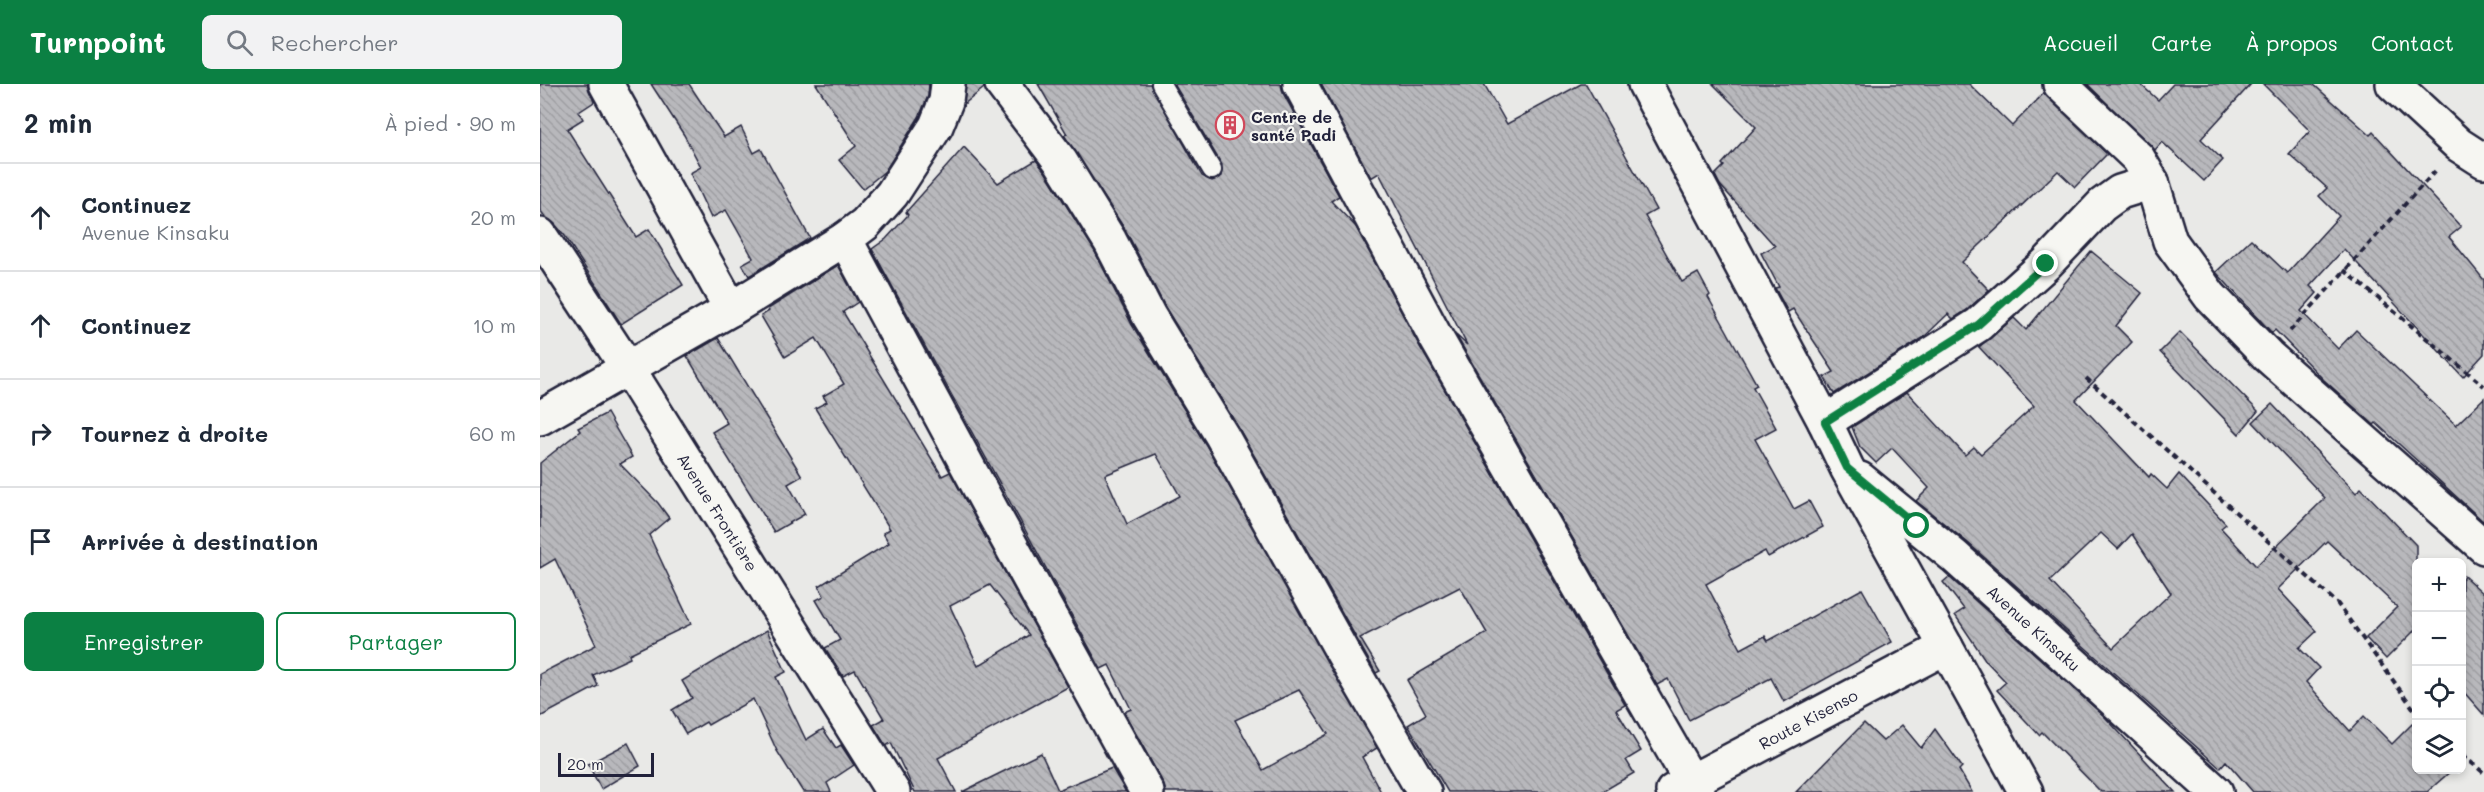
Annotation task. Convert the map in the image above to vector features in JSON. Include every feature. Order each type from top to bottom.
[{"type":"street","points":[[606,84],[731,309]]},
{"type":"street","points":[[1002,84],[1061,162],[1110,241],[1149,316],[1222,436],[1344,655],[1424,792]]},
{"type":"street","points":[[1300,84],[1435,336],[1686,788]]},
{"type":"street","points":[[1645,84],[1825,422],[1847,468],[2026,792]]},
{"type":"street","points":[[2060,84],[2138,158],[2152,182],[2170,241],[2210,296],[2268,356],[2484,547]]},
{"type":"street","points":[[2393,84],[2472,153]]},
{"type":"street","points":[[540,418],[731,309],[865,224],[892,194],[936,126],[946,101],[946,85]]},
{"type":"street","points":[[1825,422],[1978,325],[2046,264],[2102,205],[2120,192],[2152,182]]},
{"type":"street","name":"Avenue Frontière","points":[[540,236],[627,367],[893,792]]},
{"type":"street","points":[[845,238],[1147,792]]},
{"type":"street","name":"Avenue Kinsaku","points":[[1847,468],[1954,556],[2216,792]]},
{"type":"street","name":"Route Kisenso","points":[[1686,788],[1946,647]]},
{"type":"lane","points":[[1161,84],[1212,170]]},
{"type":"path","points":[[2268,356],[2344,270],[2472,153]]},
{"type":"path","points":[[2344,270],[2484,386]]},
{"type":"path","points":[[2086,378],[2337,603],[2412,706]]},
{"type":"path","points":[[2466,758],[2484,774]]},
{"type":"building","points":[[540,84],[587,84],[594,102],[579,112],[583,119],[567,129],[636,237],[649,229],[683,285],[621,324],[565,236],[540,210]]},
{"type":"building","points":[[651,84],[689,84],[724,137],[741,127],[754,153],[761,149],[810,238],[749,276],[742,264],[753,258],[726,210],[711,218],[690,173],[701,167],[684,135]]},
{"type":"building","points":[[816,84],[929,84],[928,96],[919,117],[885,171],[863,189],[839,160],[856,146]]},
{"type":"building","points":[[966,84],[984,84],[984,88],[964,104]]},
{"type":"building","points":[[1038,84],[1150,84],[1202,176],[1212,181],[1221,176],[1222,165],[1174,84],[1281,84],[1283,93],[1339,196],[1331,201],[1356,227],[1419,345],[1625,705],[1616,710],[1641,751],[1626,760],[1634,773],[1602,792],[1448,792],[1408,725],[1426,714],[1407,680],[1487,633],[1460,587],[1360,638],[1380,671],[1376,673],[1238,427],[1165,307],[1126,231],[1064,135],[1067,134]]},
{"type":"building","points":[[1321,84],[1484,84],[1507,124],[1581,84],[1586,84],[1656,210],[1645,216],[1682,282],[1698,273],[1710,295],[1708,297],[1757,385],[1753,387],[1776,428],[1755,439],[1794,509],[1809,501],[1823,527],[1768,557],[1765,551],[1706,584],[1741,649],[1765,636],[1768,641],[1862,589],[1892,642],[1784,702],[1771,678],[1689,720],[1668,679],[1657,685],[1456,335],[1467,345],[1379,173],[1371,178]]},
{"type":"building","points":[[1713,84],[1969,84],[2012,126],[2044,93],[2107,154],[2075,187],[2058,171],[1962,262],[1989,290],[1967,310],[1953,319],[1948,314],[1923,338],[1834,394],[1824,377],[1834,372],[1793,309],[1788,312],[1775,288],[1779,287],[1761,253],[1775,246],[1720,185],[1715,175],[1724,166],[1722,164],[1756,127]]},
{"type":"building","points":[[2087,84],[2140,84],[2158,100],[2173,84],[2251,84],[2201,139],[2223,160],[2204,181],[2162,142],[2155,150]]},
{"type":"building","points":[[2263,84],[2313,84],[2370,135],[2373,132],[2461,227],[2449,237],[2484,280],[2484,354],[2463,377],[2344,249],[2310,286],[2317,293],[2301,311],[2338,349],[2356,330],[2456,425],[2484,398],[2484,522],[2376,423],[2374,425],[2324,380],[2275,330],[2272,333],[2216,272],[2251,239],[2287,273],[2339,216],[2319,196],[2327,188],[2289,154],[2310,131]]},
{"type":"building","points":[[964,147],[998,183],[1036,160],[1094,250],[1132,325],[1206,445],[1377,748],[1362,757],[1381,792],[1166,792],[1124,712],[1131,709],[1109,665],[1101,669],[872,249],[886,239],[908,215],[906,212]],"holes":[[[1156,454],[1180,496],[1127,524],[1105,475]],[[1299,690],[1328,734],[1263,770],[1235,720]]]},
{"type":"building","points":[[2091,251],[2142,293],[2116,326],[2132,342],[2076,400],[2149,477],[2151,474],[2167,489],[2179,474],[2226,524],[2221,528],[2256,566],[2325,498],[2253,422],[2272,404],[2356,493],[2361,488],[2416,545],[2416,558],[2412,558],[2412,633],[2386,659],[2366,638],[2397,607],[2327,541],[2278,589],[2317,631],[2299,648],[2319,668],[2306,682],[2350,731],[2364,716],[2392,744],[2412,724],[2412,774],[2447,774],[2427,792],[2253,792],[2226,761],[2220,768],[1967,542],[1916,501],[1929,488],[1892,448],[1876,463],[1860,447],[1852,427],[1907,392],[1965,455],[1974,447],[1981,454],[2034,406],[1979,347],[2014,318],[2026,330]],"holes":[[[2101,533],[2118,549],[2132,534],[2171,593],[2113,648],[2050,581]]]},
{"type":"building","points":[[838,265],[858,302],[843,312],[942,476],[950,472],[1068,687],[938,758],[956,792],[915,792],[891,743],[886,746],[873,725],[884,719],[855,670],[843,676],[825,648],[840,640],[816,600],[824,596],[819,586],[889,543],[883,533],[890,529],[815,408],[827,402],[823,396],[844,384],[816,338],[785,357],[761,316],[769,311],[768,309]],"holes":[[[990,585],[1029,635],[978,666],[950,606]]]},
{"type":"building","points":[[2180,332],[2258,411],[2239,434],[2160,352]]},
{"type":"building","points":[[718,338],[802,476],[788,484],[805,514],[774,532],[712,432],[727,423],[687,356]]},
{"type":"building","points":[[607,413],[632,457],[620,464],[658,503],[669,518],[649,535],[691,624],[629,654],[630,658],[593,675],[598,686],[540,717],[540,674],[596,645],[555,559],[540,568],[540,463],[580,431],[578,428]]},
{"type":"building","points":[[1949,577],[2104,716],[2175,792],[2101,792],[2042,732],[2039,735],[1997,690],[2006,682],[1986,661],[1955,615],[1964,609],[1943,582]]},
{"type":"building","points":[[2466,578],[2484,594],[2484,715],[2466,695]]},
{"type":"building","points":[[767,630],[786,672],[776,677],[806,740],[823,729],[836,748],[841,745],[854,765],[827,783],[831,792],[803,792],[777,751],[753,699],[708,725],[706,722],[686,734],[672,710],[692,698],[682,681]]},
{"type":"building","points":[[1864,723],[1883,741],[1902,725],[1921,748],[1935,729],[1962,767],[1959,770],[1972,792],[1796,792]]},
{"type":"building","points":[[628,743],[640,766],[601,789],[588,764]]},
{"type":"building","points":[[1041,753],[1058,790],[1112,768],[1126,792],[962,792]]},
{"type":"place","name":"Centre de santé Padi","points":[[1230,125]]},
{"type":"route","points":[[1917,526],[1847,468],[1825,422],[1978,325],[2046,264]]}]
